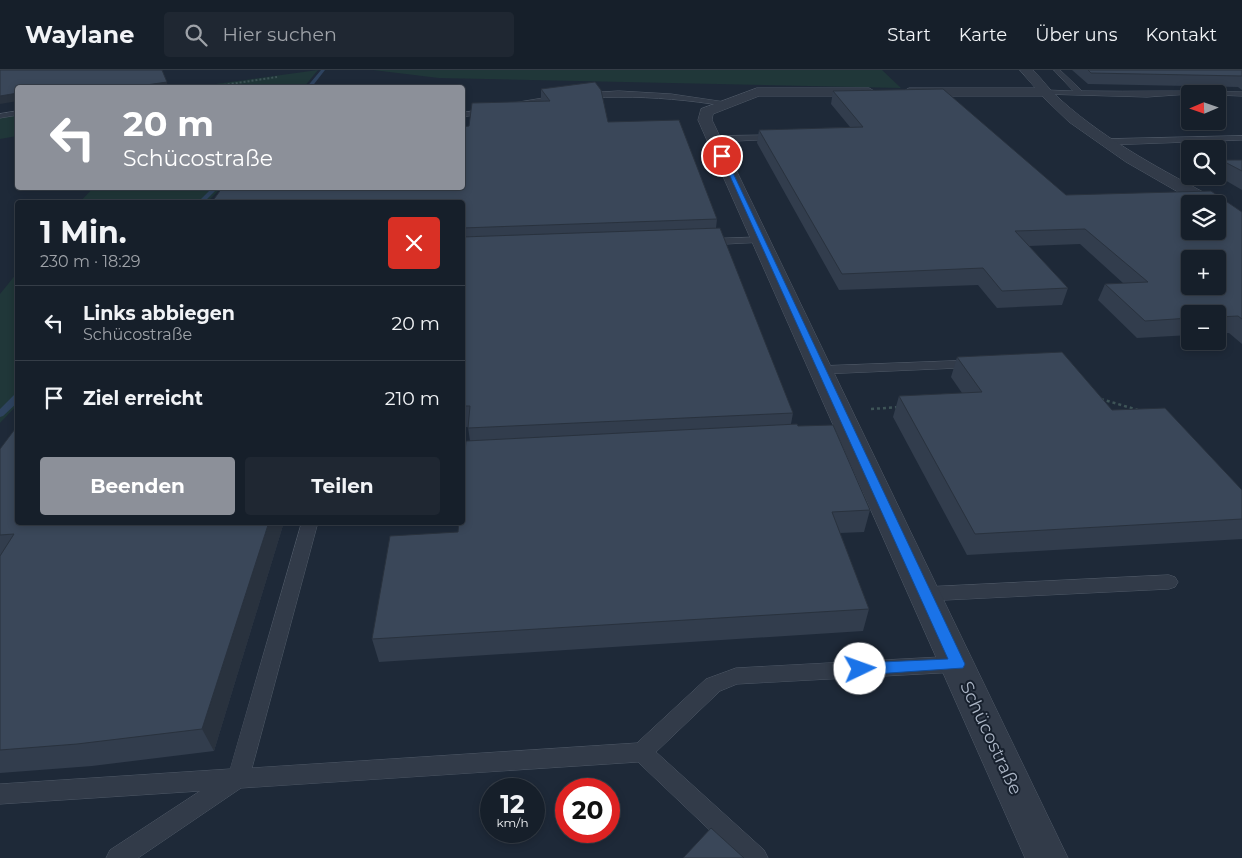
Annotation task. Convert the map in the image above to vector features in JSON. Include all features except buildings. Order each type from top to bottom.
[{"type":"street","points":[[1026,70],[1062,109],[1108,142],[1198,195]]},
{"type":"street","name":"Schücostraße","points":[[1046,92],[757,92],[706,112],[704,116],[840,410],[844,438],[925,594],[1046,858]]},
{"type":"lane","points":[[1057,70],[1080,93]]},
{"type":"lane","points":[[465,114],[528,102],[603,92],[678,96],[725,104]]},
{"type":"lane","points":[[1046,92],[1242,94]]},
{"type":"lane","points":[[0,116],[15,114]]},
{"type":"lane","points":[[714,139],[784,137]]},
{"type":"lane","points":[[1108,142],[1242,138]]},
{"type":"lane","points":[[696,242],[761,240]]},
{"type":"lane","points":[[822,370],[989,363]]},
{"type":"lane","points":[[118,858],[238,778],[309,525]]},
{"type":"lane","points":[[925,594],[1169,582]]},
{"type":"lane","points":[[0,794],[642,752],[713,685],[736,676],[958,664]]},
{"type":"lane","points":[[642,752],[756,858]]},
{"type":"path","points":[[224,85],[277,77]]},
{"type":"path","points":[[1099,399],[1119,403],[1139,411]]},
{"type":"path","points":[[840,410],[900,407]]},
{"type":"green space","points":[[318,70],[306,85],[208,85]]},
{"type":"green space","points":[[373,70],[882,70],[901,88],[439,78]]},
{"type":"green space","points":[[15,115],[15,136],[0,139],[0,117]]},
{"type":"green space","points":[[91,190],[219,190],[209,200],[82,200]]},
{"type":"green space","points":[[15,275],[15,407],[0,423],[0,294]]},
{"type":"waterway","points":[[310,85],[323,70]]},
{"type":"waterway","points":[[203,200],[213,190]]},
{"type":"waterway","points":[[0,414],[15,399]]},
{"type":"route","points":[[722,156],[958,664],[860,669]]}]
